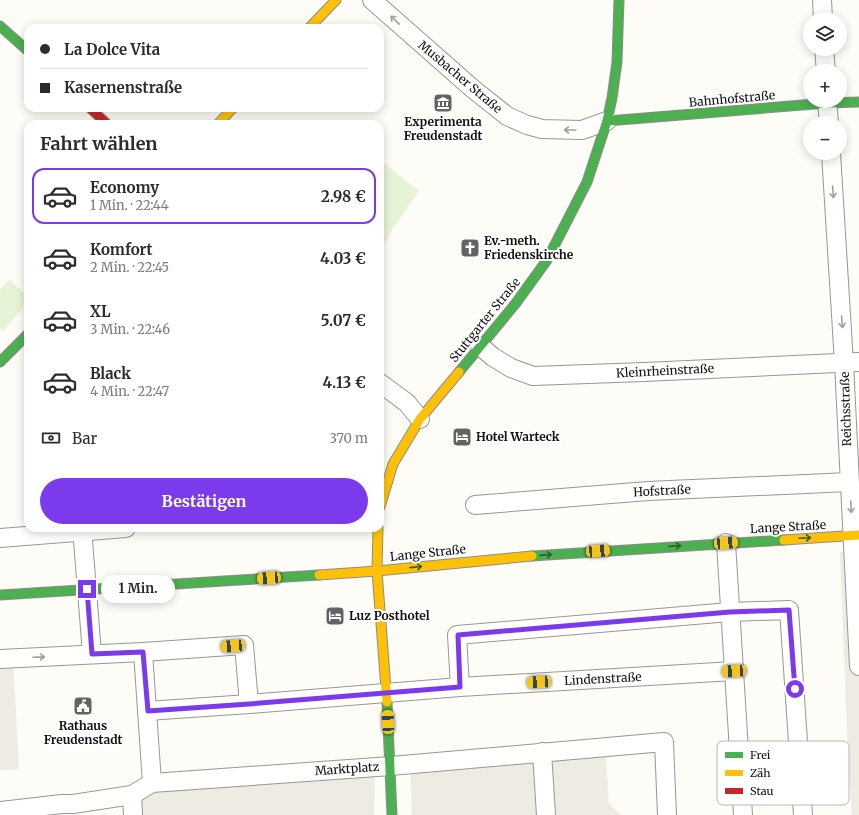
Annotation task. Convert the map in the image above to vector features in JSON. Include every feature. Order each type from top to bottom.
[{"type":"street","points":[[313,24],[336,0]]},
{"type":"street","name":"Musbacher Straße","points":[[372,0],[462,80],[507,116],[527,125],[549,130],[582,130],[607,121]]},
{"type":"street","name":"Stuttgarter Straße","points":[[384,482],[387,463],[420,419],[516,303],[547,260],[586,182],[607,121],[617,62],[619,0]]},
{"type":"street","points":[[822,0],[823,12]]},
{"type":"street","points":[[0,26],[24,47]]},
{"type":"street","name":"Bahnhofstraße","points":[[847,102],[859,102]]},
{"type":"street","name":"Bahnhofstraße","points":[[607,121],[803,104]]},
{"type":"street","points":[[94,112],[103,120]]},
{"type":"street","points":[[222,120],[229,112]]},
{"type":"street","name":"Reichsstraße","points":[[832,160],[852,362],[849,482],[856,535],[859,666]]},
{"type":"street","points":[[0,362],[24,338]]},
{"type":"street","name":"Kleinrheinstraße","points":[[480,346],[493,357],[511,368],[533,376],[852,362]]},
{"type":"street","points":[[384,386],[407,403],[420,419]]},
{"type":"street","name":"Hofstraße","points":[[475,505],[648,491],[849,482]]},
{"type":"street","points":[[0,538],[62,532]]},
{"type":"street","points":[[82,532],[92,654]]},
{"type":"street","points":[[378,532],[377,571],[387,693],[392,815]]},
{"type":"street","name":"Lange Straße","points":[[0,595],[377,571],[493,559],[856,535]]},
{"type":"street","points":[[726,543],[738,741]]},
{"type":"street","points":[[460,687],[458,635],[730,612],[789,610],[798,741]]},
{"type":"street","points":[[0,659],[143,652],[244,645],[249,704]]},
{"type":"street","points":[[143,652],[152,783]]},
{"type":"street","name":"Lindenstraße","points":[[148,711],[460,687],[734,671]]},
{"type":"street","name":"Marktplatz","points":[[132,795],[152,783],[391,766],[664,742],[667,815]]},
{"type":"street","points":[[542,752],[546,815]]},
{"type":"street","points":[[3,812],[62,809],[73,804],[132,795],[133,815]]},
{"type":"street","points":[[742,805],[743,815]]},
{"type":"street","points":[[802,805],[803,815]]},
{"type":"green space","points":[[384,163],[419,191],[391,231],[384,244]]},
{"type":"green space","points":[[9,280],[24,293],[24,307],[3,331],[0,328],[0,290]]},
{"type":"shaded area","points":[[859,551],[859,815],[852,815],[849,771],[849,741],[847,741],[840,552]]},
{"type":"shaded area","points":[[13,658],[19,769],[0,770],[0,659]]},
{"type":"shaded area","points":[[605,744],[609,804],[621,815],[412,815],[410,757]]},
{"type":"shaded area","points":[[375,767],[374,815],[125,815],[142,787],[142,776]]},
{"type":"traffic: fast","points":[[459,372],[516,303],[547,260],[587,182],[607,121],[612,98],[617,62],[619,0]]},
{"type":"traffic: fast","points":[[0,26],[24,47]]},
{"type":"traffic: fast","points":[[607,121],[827,103],[859,102]]},
{"type":"traffic: fast","points":[[0,362],[24,338]]},
{"type":"traffic: fast","points":[[532,556],[784,540]]},
{"type":"traffic: fast","points":[[0,595],[319,575]]},
{"type":"traffic: fast","points":[[387,702],[392,815]]},
{"type":"traffic: slow","points":[[313,24],[336,0]]},
{"type":"traffic: slow","points":[[222,120],[229,112]]},
{"type":"traffic: slow","points":[[384,494],[393,464],[420,419],[459,372]]},
{"type":"traffic: slow","points":[[378,532],[377,571],[387,702]]},
{"type":"traffic: slow","points":[[784,540],[859,535]]},
{"type":"traffic: slow","points":[[319,575],[532,556]]},
{"type":"traffic: jam","points":[[94,112],[103,120]]},
{"type":"place","name":"Experimenta Freudenstadt","points":[[443,103]]},
{"type":"place","name":"Ev.-meth. Friedenskirche","points":[[470,248]]},
{"type":"place","name":"Hotel Warteck","points":[[462,437]]},
{"type":"place","name":"Luz Posthotel","points":[[335,616]]},
{"type":"place","name":"Rathaus Freudenstadt","points":[[83,706]]},
{"type":"route","points":[[87,589],[92,654],[143,652],[148,711],[460,687],[458,635],[730,612],[789,610],[795,689]]}]
